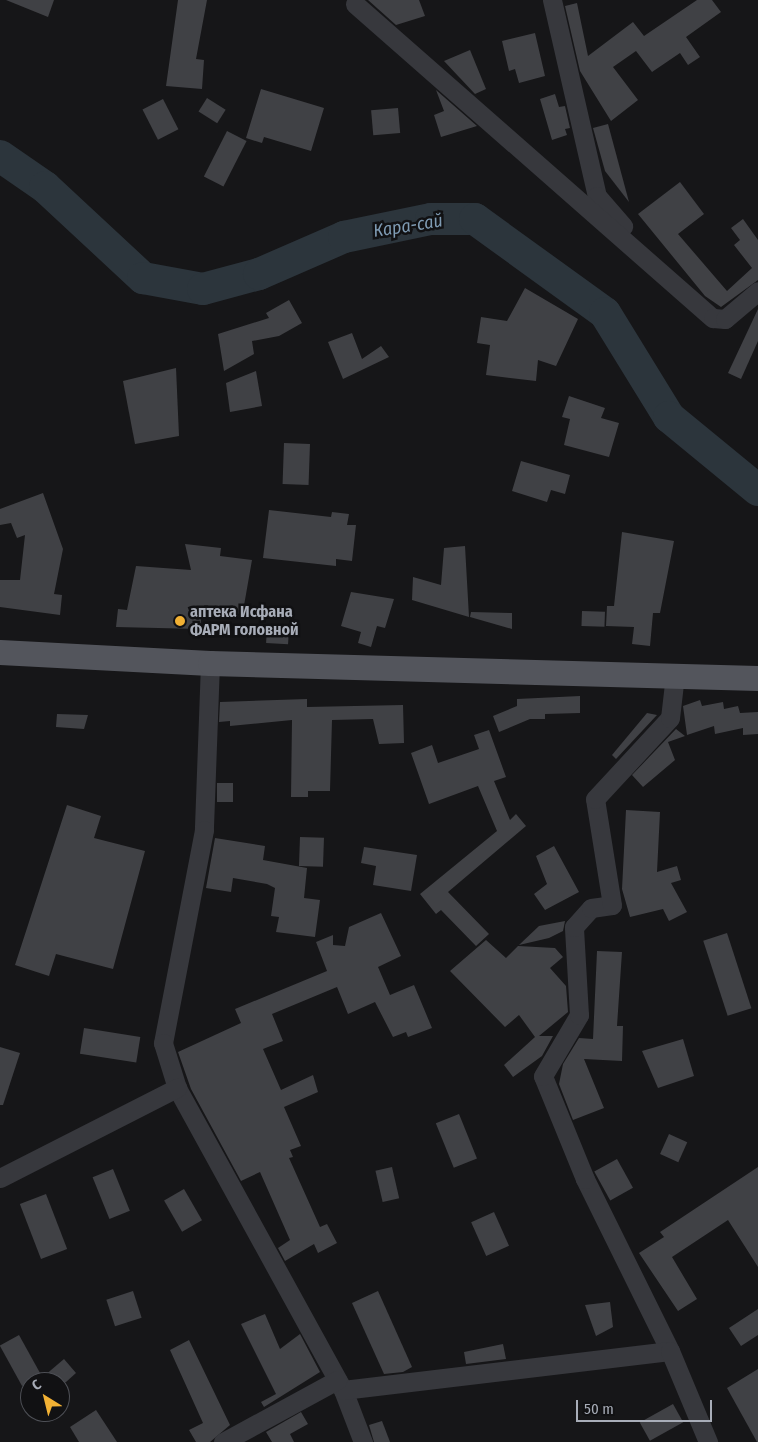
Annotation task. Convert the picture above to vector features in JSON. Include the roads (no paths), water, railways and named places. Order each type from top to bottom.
[{"type":"main road","points":[[0,652],[46,656],[210,663],[758,678]]},
{"type":"main road","points":[[0,671],[46,656]]},
{"type":"street","points":[[552,0],[597,196],[659,268],[713,318]]},
{"type":"street","points":[[356,4],[713,318],[725,319],[758,291]]},
{"type":"street","points":[[210,663],[204,830],[163,1043],[177,1088],[340,1385],[363,1442]]},
{"type":"street","points":[[675,675],[670,718],[595,799],[612,905],[591,908],[574,926],[579,1015],[544,1076],[585,1179],[670,1351],[708,1442]]},
{"type":"street","points":[[0,1178],[177,1088]]},
{"type":"street","points":[[223,1442],[340,1385],[670,1351]]},
{"type":"waterway","name":"Кара-сай","points":[[0,156],[45,187],[143,278],[203,289],[259,274],[344,237],[431,219],[475,219],[605,313],[669,417],[758,490]]},
{"type":"place","name":"аптека Исфана ФАРМ головной","points":[[180,621]]}]
